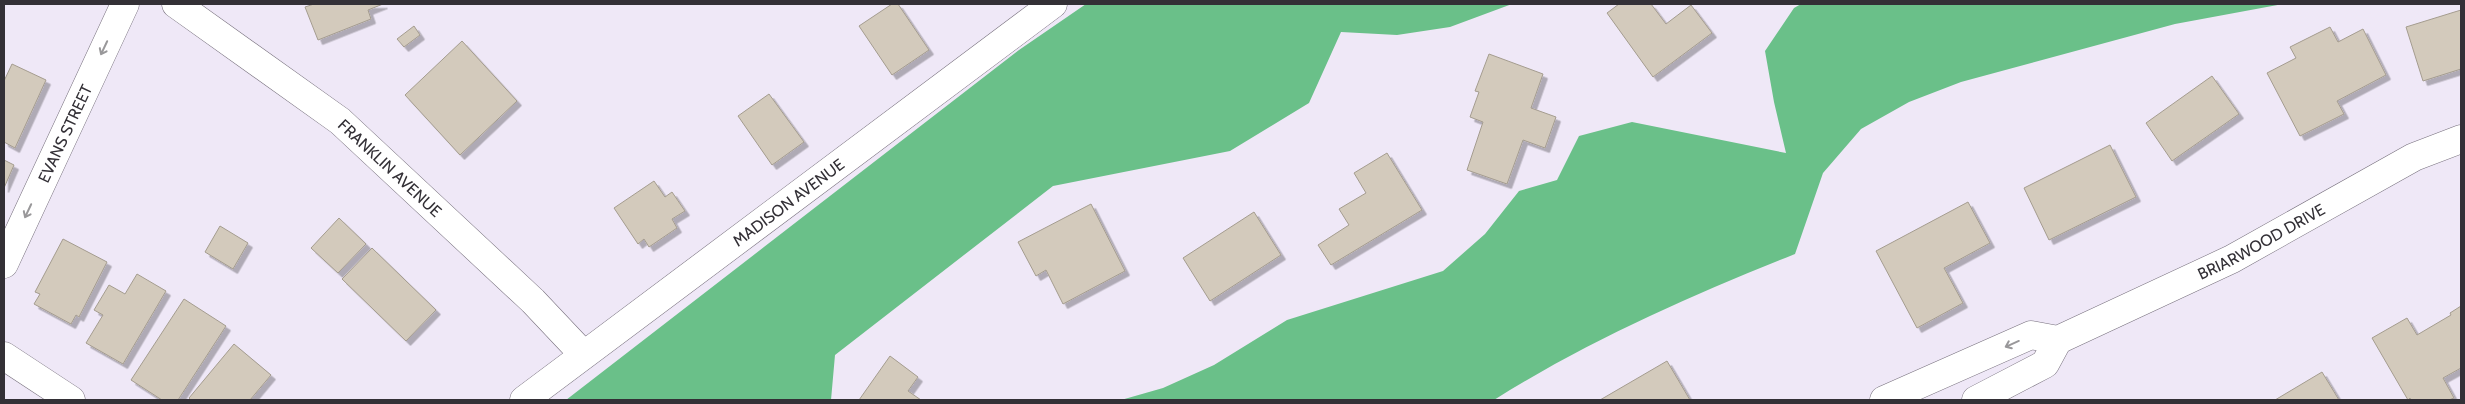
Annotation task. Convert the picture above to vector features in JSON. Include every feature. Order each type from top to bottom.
[{"type":"street","name":"EVANS STREET","points":[[4,264],[125,4]]},
{"type":"street","name":"FRANKLIN AVENUE","points":[[176,4],[340,121],[533,301],[583,354]]},
{"type":"street","name":"MADISON AVENUE","points":[[524,400],[1053,4]]},
{"type":"street","name":"BRIARWOOD DRIVE","points":[[2058,340],[2232,259],[2414,157],[2461,139]]},
{"type":"street","points":[[1884,400],[2031,336],[2058,340],[2045,364],[1976,400]]},
{"type":"street","points":[[4,356],[71,400]]},
{"type":"green space","points":[[1086,4],[1512,4],[1450,27],[1397,35],[1341,32],[1309,103],[1230,151],[1053,186],[835,355],[831,400],[566,400],[1019,50]]},
{"type":"green space","points":[[1801,4],[2283,4],[2175,24],[1961,82],[1909,102],[1861,129],[1823,173],[1795,254],[1680,302],[1604,338],[1494,400],[1121,400],[1163,388],[1214,365],[1287,320],[1443,271],[1485,234],[1519,191],[1557,180],[1579,136],[1632,122],[1786,153],[1765,51],[1794,8]]},
{"type":"building","points":[[314,4],[383,4],[368,10],[371,19],[318,40],[305,7]]},
{"type":"building","points":[[892,4],[898,4],[929,50],[892,75],[859,26]]},
{"type":"building","points":[[1619,4],[1651,4],[1666,24],[1691,5],[1712,33],[1653,77],[1607,13]]},
{"type":"building","points":[[2461,10],[2461,69],[2423,81],[2406,27]]},
{"type":"building","points":[[414,26],[420,35],[404,47],[397,39]]},
{"type":"building","points":[[2330,27],[2338,42],[2363,29],[2386,75],[2337,101],[2344,114],[2300,136],[2267,73],[2296,58],[2290,47]]},
{"type":"building","points":[[462,41],[517,101],[460,155],[405,95]]},
{"type":"building","points":[[1489,54],[1543,74],[1531,108],[1556,117],[1545,148],[1523,140],[1507,184],[1467,170],[1483,122],[1470,117],[1479,92],[1475,91]]},
{"type":"building","points":[[12,64],[46,80],[15,148],[4,142],[4,81]]},
{"type":"building","points":[[2212,76],[2239,114],[2172,161],[2146,123]]},
{"type":"building","points":[[769,94],[804,142],[772,165],[738,116]]},
{"type":"building","points":[[2110,145],[2136,197],[2049,240],[2024,188]]},
{"type":"building","points":[[1387,153],[1422,210],[1331,265],[1318,245],[1349,225],[1339,209],[1366,193],[1354,173]]},
{"type":"building","points":[[4,160],[14,165],[4,188]]},
{"type":"building","points":[[654,181],[665,197],[672,192],[685,211],[672,219],[677,228],[649,247],[644,239],[638,244],[614,208]]},
{"type":"building","points":[[1968,202],[1990,243],[1944,268],[1963,303],[1917,328],[1876,251]]},
{"type":"building","points":[[1091,204],[1125,271],[1063,304],[1046,270],[1036,276],[1018,242]]},
{"type":"building","points":[[1254,212],[1281,255],[1210,301],[1183,258]]},
{"type":"building","points":[[339,218],[366,244],[338,273],[311,248]]},
{"type":"building","points":[[220,226],[248,243],[233,269],[205,252]]},
{"type":"building","points":[[63,239],[107,262],[79,317],[76,315],[71,324],[34,304],[40,294],[35,292]]},
{"type":"building","points":[[372,248],[436,310],[406,341],[342,279]]},
{"type":"building","points":[[137,274],[166,291],[123,364],[86,343],[103,315],[94,310],[109,285],[125,294]]},
{"type":"building","points":[[184,299],[226,326],[178,400],[162,400],[131,380]]},
{"type":"building","points":[[2461,306],[2461,368],[2443,378],[2454,398],[2449,400],[2411,400],[2410,398],[2408,400],[2372,338],[2407,318],[2417,335],[2451,315],[2450,313]]},
{"type":"building","points":[[234,344],[271,375],[250,400],[191,400],[189,398]]},
{"type":"building","points":[[890,356],[918,377],[908,391],[921,400],[859,400]]},
{"type":"building","points":[[1667,361],[1690,400],[1600,400]]},
{"type":"building","points":[[2322,372],[2339,400],[2275,400]]}]
